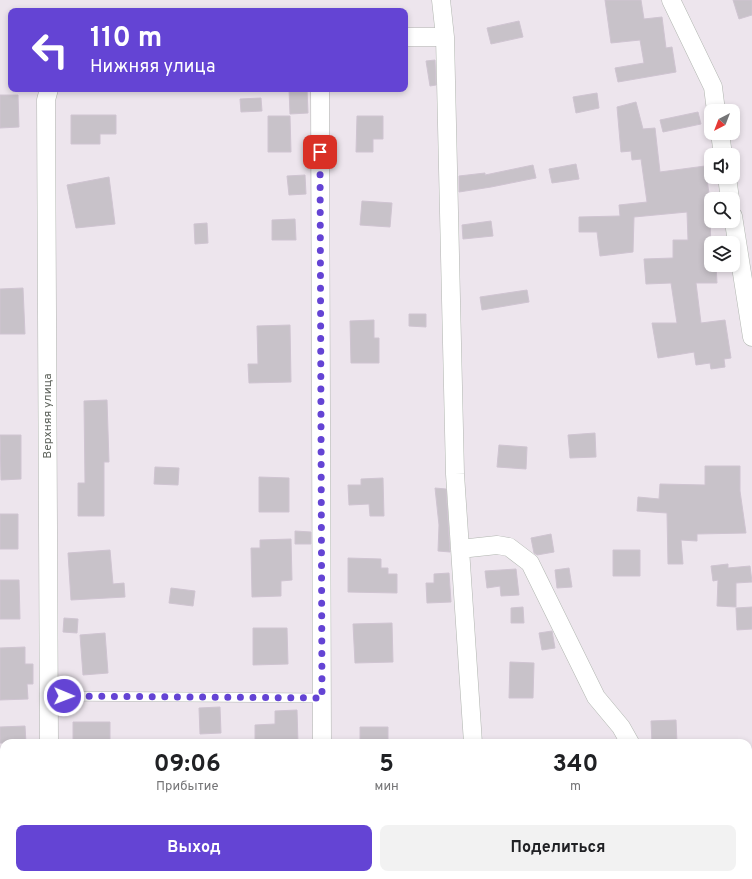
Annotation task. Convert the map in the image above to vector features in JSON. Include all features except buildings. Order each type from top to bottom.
[{"type":"street","points":[[442,0],[445,37],[454,474],[473,739]]},
{"type":"street","points":[[671,0],[713,87],[715,104]]},
{"type":"street","points":[[408,37],[445,37]]},
{"type":"street","name":"Верхняя улица","points":[[48,92],[46,100],[48,739]]},
{"type":"street","points":[[320,92],[322,739]]},
{"type":"street","points":[[735,228],[752,337]]},
{"type":"street","points":[[460,549],[497,545],[509,547],[530,563],[596,697],[621,727],[628,739]]},
{"type":"lane","points":[[48,696],[322,698]]},
{"type":"route","points":[[64,696],[322,698],[320,152]]}]
